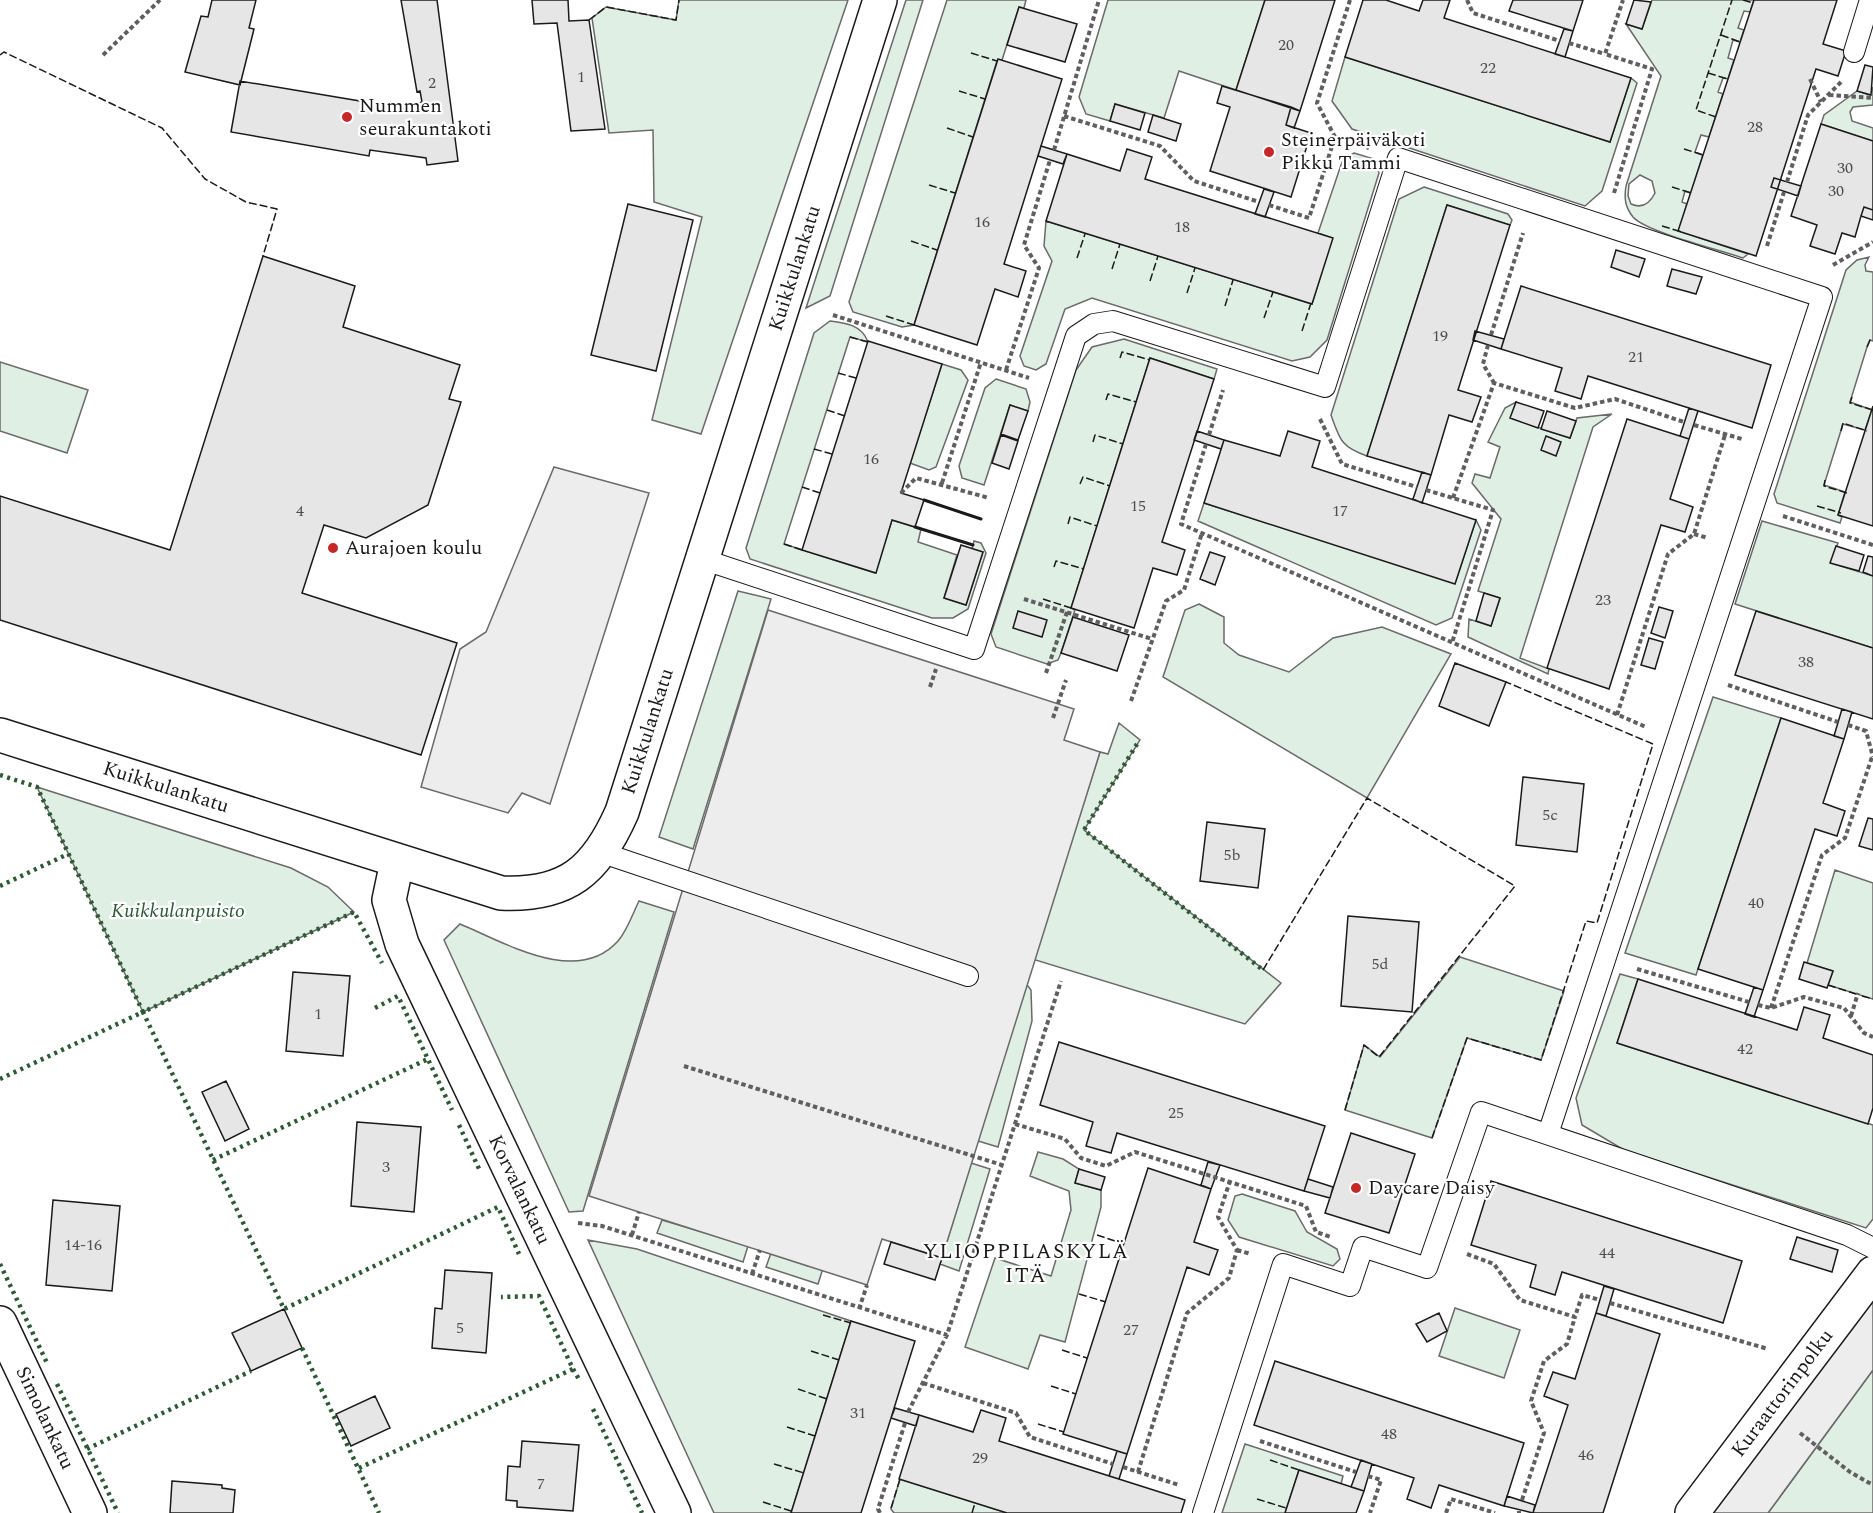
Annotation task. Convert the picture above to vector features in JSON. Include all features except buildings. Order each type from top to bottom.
[{"type":"street","name":"Kuikkulankatu","points":[[0,735],[501,893],[528,894],[564,885],[581,872],[600,852],[621,812],[880,0]]},
{"type":"street","name":"Korvalankatu","points":[[397,862],[388,900],[402,944],[674,1513]]},
{"type":"street","name":"Kuraattorinpolku","points":[[1692,1513],[1768,1409],[1873,1273]]},
{"type":"street","name":"Simolankatu","points":[[0,1323],[90,1513]]},
{"type":"lane","points":[[1854,51],[1870,0]]},
{"type":"lane","points":[[702,560],[974,649],[1018,507],[1076,336],[1094,324],[1113,321],[1325,387],[1398,158],[1822,297],[1548,1134]]},
{"type":"lane","points":[[600,852],[968,976]]},
{"type":"lane","points":[[1206,1504],[1283,1264],[1350,1286],[1363,1247],[1427,1268],[1481,1112],[1847,1235],[1873,1248]]},
{"type":"path","points":[[103,55],[160,0]]},
{"type":"path","points":[[1054,150],[1099,0]]},
{"type":"path","points":[[1269,205],[1309,218],[1335,137],[1317,103],[1350,0]]},
{"type":"path","points":[[1467,0],[1473,14],[1560,41]]},
{"type":"path","points":[[1605,54],[1623,0]]},
{"type":"path","points":[[1569,43],[1652,69],[1604,225]]},
{"type":"path","points":[[1787,182],[1808,116],[1846,78],[1854,51]]},
{"type":"path","points":[[1810,79],[1821,102]]},
{"type":"path","points":[[1829,95],[1873,99]]},
{"type":"path","points":[[1064,116],[1160,146],[1194,181],[1259,202]]},
{"type":"path","points":[[1006,370],[1039,268],[1024,245],[1050,160]]},
{"type":"path","points":[[1758,276],[1784,192]]},
{"type":"path","points":[[1491,335],[1533,202]]},
{"type":"path","points":[[1822,297],[1833,265],[1873,242]]},
{"type":"path","points":[[833,315],[1057,388]]},
{"type":"path","points":[[1488,345],[1483,364],[1494,383],[1575,408],[1615,399],[1684,422]]},
{"type":"path","points":[[1209,435],[1233,359]]},
{"type":"path","points":[[942,483],[981,362]]},
{"type":"path","points":[[1453,498],[1494,383]]},
{"type":"path","points":[[1325,387],[1317,414],[1341,464],[1417,487]]},
{"type":"path","points":[[1694,425],[1773,448]]},
{"type":"path","points":[[1617,715],[1668,554],[1694,534],[1725,435]]},
{"type":"path","points":[[1206,444],[1181,524],[1677,741]]},
{"type":"path","points":[[901,493],[916,478],[942,483],[1018,507]]},
{"type":"path","points":[[1426,490],[1494,510],[1452,643]]},
{"type":"path","points":[[1754,506],[1873,545]]},
{"type":"path","points":[[1131,701],[1166,601],[1184,590],[1202,533]]},
{"type":"path","points":[[992,589],[1152,639]]},
{"type":"path","points":[[1047,673],[1066,612]]},
{"type":"path","points":[[1698,675],[1838,722]]},
{"type":"path","points":[[1053,718],[1066,680]]},
{"type":"path","points":[[1771,1008],[1822,855],[1845,838],[1872,757],[1866,731],[1848,725]]},
{"type":"path","points":[[1606,959],[1749,1002]]},
{"type":"path","points":[[908,1412],[947,1335],[1061,981]]},
{"type":"path","points":[[1851,1017],[1858,993]]},
{"type":"path","points":[[1758,1005],[1771,1008],[1804,997],[1844,1008],[1864,1033],[1873,1037]]},
{"type":"path","points":[[684,1066],[1002,1165]]},
{"type":"path","points":[[1015,1124],[1065,1139],[1081,1158],[1106,1166],[1135,1152],[1306,1206],[1316,1232],[1363,1247]]},
{"type":"path","points":[[1138,1472],[1187,1313],[1229,1278],[1237,1250],[1218,1217],[1230,1181]]},
{"type":"path","points":[[632,1235],[639,1212]]},
{"type":"path","points":[[541,1235],[575,1222],[602,1226],[947,1335]]},
{"type":"path","points":[[1435,1243],[1494,1264],[1520,1300],[1575,1317]]},
{"type":"path","points":[[753,1274],[760,1250]]},
{"type":"path","points":[[859,1309],[867,1286]]},
{"type":"path","points":[[1522,1500],[1544,1433],[1531,1401],[1544,1361],[1567,1344],[1582,1294],[1600,1300]]},
{"type":"path","points":[[1610,1303],[1780,1353],[1803,1363]]},
{"type":"path","points":[[923,1383],[1016,1413],[1030,1437],[1113,1464]]},
{"type":"path","points":[[1768,1409],[1850,1473],[1873,1485]]},
{"type":"path","points":[[880,1513],[878,1509],[905,1422]]},
{"type":"path","points":[[1231,1431],[1356,1472]]},
{"type":"path","points":[[1123,1467],[1206,1504]]},
{"type":"path","points":[[1368,1476],[1381,1480],[1370,1513]]},
{"type":"path","points":[[1446,1513],[1451,1499],[1495,1513]]},
{"type":"green space","points":[[679,0],[848,0],[701,434],[652,420],[702,217],[654,202],[653,130],[609,133],[592,18],[606,7],[676,20]]},
{"type":"green space","points":[[906,0],[923,0],[830,296],[806,308]]},
{"type":"green space","points":[[947,0],[1026,0],[1024,8],[1019,7],[1002,60],[997,61],[914,325],[902,327],[853,312],[849,302]]},
{"type":"green space","points":[[1108,0],[1265,0],[1236,90],[1179,71],[1164,118],[1115,104],[1110,121],[1086,114],[1079,97]]},
{"type":"green space","points":[[1652,0],[1754,0],[1750,12],[1744,11],[1738,28],[1744,30],[1740,42],[1733,40],[1728,58],[1734,60],[1728,79],[1723,78],[1718,92],[1723,94],[1709,137],[1701,135],[1695,152],[1703,155],[1691,193],[1685,191],[1682,202],[1687,204],[1679,231],[1748,254],[1743,258],[1652,229],[1633,217],[1628,210],[1625,198],[1626,186],[1661,76],[1626,24],[1642,29]],"holes":[[[1640,175],[1652,181],[1655,193],[1651,200],[1642,205],[1631,204],[1628,196],[1629,184]]]},
{"type":"green space","points":[[1345,57],[1610,142],[1631,78],[1637,83],[1602,191],[1585,206],[1352,129],[1332,101]]},
{"type":"green space","points":[[1873,87],[1873,105],[1853,107],[1850,112],[1852,121],[1873,128],[1873,141],[1821,124],[1824,115],[1857,91],[1870,95]]},
{"type":"green space","points":[[1354,153],[1374,159],[1379,173],[1327,340],[1310,357],[1292,361],[1092,298],[1065,309],[1046,364],[1036,370],[1024,366],[1020,356],[1052,261],[1044,246],[1046,221],[1312,304],[1332,238],[1318,233],[1343,159]]},
{"type":"green space","points":[[1424,187],[1508,214],[1512,220],[1510,225],[1447,205],[1367,456],[1343,442],[1331,415],[1399,199]]},
{"type":"green space","points":[[1869,257],[1865,265],[1866,271],[1873,272],[1873,341],[1870,340],[1867,347],[1850,402],[1872,410],[1865,430],[1843,424],[1824,485],[1845,492],[1838,515],[1842,517],[1840,523],[1777,503],[1774,494],[1846,270],[1857,260]]},
{"type":"green space","points":[[830,321],[858,328],[868,342],[850,337],[784,544],[875,573],[892,520],[921,529],[918,542],[957,555],[944,598],[966,605],[983,552],[972,549],[974,541],[981,543],[986,553],[968,609],[953,618],[932,618],[750,559],[746,548],[814,333]]},
{"type":"green space","points":[[1124,339],[1217,369],[1214,379],[1150,358],[1071,608],[1075,610],[1061,653],[1058,660],[1047,664],[996,647],[991,634],[1076,370],[1092,347]]},
{"type":"green space","points":[[0,362],[88,390],[67,453],[0,431]]},
{"type":"green space","points":[[942,364],[961,370],[968,380],[936,467],[929,470],[910,463]]},
{"type":"green space","points":[[996,379],[1026,389],[1030,402],[1028,411],[1010,405],[984,485],[962,478],[959,466],[985,388]]},
{"type":"green space","points":[[1516,402],[1511,418],[1570,438],[1577,418],[1612,414],[1593,427],[1520,658],[1549,669],[1548,674],[1468,637],[1469,619],[1491,626],[1500,598],[1478,591],[1501,519],[1472,483],[1475,474],[1490,478],[1500,447],[1488,442],[1505,408]]},
{"type":"green space","points":[[1204,503],[1455,583],[1476,520],[1481,530],[1452,618],[1436,625],[1198,521]]},
{"type":"green space","points":[[1762,521],[1838,543],[1831,563],[1873,576],[1873,648],[1735,604]]},
{"type":"green space","points":[[738,591],[771,599],[693,849],[659,837]]},
{"type":"green space","points":[[1199,604],[1224,617],[1224,643],[1239,655],[1289,672],[1333,638],[1382,627],[1451,654],[1367,798],[1163,677],[1185,610]]},
{"type":"green space","points":[[1713,697],[1781,718],[1696,975],[1625,953]]},
{"type":"green space","points":[[1119,723],[1140,740],[1084,830],[1281,983],[1245,1024],[1003,950],[1038,946],[1100,752],[1108,754]]},
{"type":"green space","name":"Kuikkulanpuisto","points":[[37,787],[291,868],[328,887],[354,912],[143,1012]]},
{"type":"green space","points":[[1835,870],[1873,883],[1873,999],[1828,985],[1833,971],[1807,963]]},
{"type":"green space","points":[[639,901],[674,912],[583,1211],[569,1212],[444,940],[460,924],[540,956],[562,961],[582,960],[601,954],[618,941]]},
{"type":"green space","points":[[1460,957],[1564,991],[1541,1060],[1467,1038],[1432,1138],[1345,1110],[1364,1045],[1380,1057]]},
{"type":"green space","points":[[1620,974],[1638,979],[1617,1043],[1873,1125],[1873,1219],[1866,1228],[1624,1150],[1582,1125],[1576,1098]]},
{"type":"green space","points":[[1021,977],[1031,990],[1032,1021],[998,1147],[978,1141],[1011,1032]]},
{"type":"green space","points":[[863,1142],[818,1284],[766,1267],[771,1253],[808,1266]]},
{"type":"green space","points":[[1038,1152],[1063,1159],[1079,1169],[1075,1183],[1101,1190],[1101,1207],[1065,1342],[1040,1335],[1028,1369],[965,1347],[995,1258],[1051,1276],[1071,1210],[1069,1191],[1030,1176]]},
{"type":"green space","points":[[971,1163],[990,1169],[959,1271],[940,1264]]},
{"type":"green space","points":[[1242,1194],[1295,1211],[1307,1232],[1337,1249],[1340,1259],[1333,1266],[1239,1237],[1228,1220],[1235,1196]]},
{"type":"green space","points":[[662,1220],[748,1246],[743,1262],[657,1233]]},
{"type":"green space","points":[[588,1240],[637,1249],[851,1321],[791,1513],[714,1513]]},
{"type":"green space","points":[[1455,1308],[1520,1330],[1504,1378],[1439,1356]]},
{"type":"green space","points":[[1873,1370],[1873,1513],[1768,1513]]},
{"type":"green space","points":[[1245,1444],[1343,1476],[1341,1484],[1299,1470],[1285,1513],[1222,1513]]},
{"type":"green space","points":[[900,1479],[1007,1513],[894,1513],[891,1509]]},
{"type":"shaded area","points":[[554,467],[649,493],[550,804],[522,793],[508,813],[421,787],[460,649],[486,632]]},
{"type":"shaded area","points":[[768,610],[1074,709],[1064,740],[1100,752],[942,1258],[882,1239],[867,1285],[589,1196]]},
{"type":"shaded area","points":[[1873,1301],[1873,1370],[1768,1513],[1712,1513]]},
{"type":"hedge","points":[[1137,744],[1084,830],[1263,970]]},
{"type":"hedge","points":[[0,775],[37,787],[143,1012],[354,912],[382,963]]},
{"type":"hedge","points":[[0,886],[68,854]]},
{"type":"hedge","points":[[375,1008],[398,996],[452,1110]]},
{"type":"hedge","points":[[0,1079],[143,1012],[284,1309],[498,1207],[519,1254]]},
{"type":"hedge","points":[[213,1160],[428,1059]]},
{"type":"hedge","points":[[459,1125],[480,1171]]},
{"type":"hedge","points":[[0,1264],[47,1363]]},
{"type":"hedge","points":[[359,1468],[573,1369],[539,1296],[501,1297]]},
{"type":"hedge","points":[[302,1348],[379,1513]]},
{"type":"hedge","points":[[573,1369],[580,1381]]},
{"type":"hedge","points":[[87,1449],[251,1371]]},
{"type":"hedge","points":[[57,1384],[118,1513]]},
{"type":"hedge","points":[[593,1409],[642,1513]]},
{"type":"fence","points":[[589,20],[606,7],[676,20],[679,0]]},
{"type":"fence","points":[[1716,117],[1696,110],[1732,0]]},
{"type":"fence","points":[[1743,0],[1753,3]]},
{"type":"fence","points":[[1721,35],[1740,42]]},
{"type":"fence","points":[[0,55],[4,52],[162,128],[205,179],[246,202],[277,209],[263,256]]},
{"type":"fence","points":[[971,53],[997,61]]},
{"type":"fence","points":[[1708,73],[1728,79]]},
{"type":"fence","points":[[959,91],[985,99]]},
{"type":"fence","points":[[947,128],[973,137]]},
{"type":"fence","points":[[1684,149],[1703,155]]},
{"type":"fence","points":[[929,185],[955,193]]},
{"type":"fence","points":[[1672,187],[1691,193]]},
{"type":"fence","points":[[1662,226],[1682,232]]},
{"type":"fence","points":[[1077,258],[1085,234]]},
{"type":"fence","points":[[911,241],[937,250]]},
{"type":"fence","points":[[1112,269],[1120,244]]},
{"type":"fence","points":[[1150,281],[1158,256]]},
{"type":"fence","points":[[1187,293],[1195,268]]},
{"type":"fence","points":[[1225,306],[1233,280]]},
{"type":"fence","points":[[1264,318],[1273,292]]},
{"type":"fence","points":[[1302,331],[1311,303]]},
{"type":"fence","points":[[886,316],[914,325]]},
{"type":"fence","points":[[850,337],[868,342]]},
{"type":"fence","points":[[1867,347],[1870,340],[1873,341]]},
{"type":"fence","points":[[1120,358],[1122,352],[1150,360]]},
{"type":"fence","points":[[838,373],[856,378]]},
{"type":"fence","points":[[1106,400],[1108,394],[1136,402]]},
{"type":"fence","points":[[1852,397],[1850,403],[1873,410]]},
{"type":"fence","points":[[827,410],[845,416]]},
{"type":"fence","points":[[1841,431],[1843,423],[1867,431]]},
{"type":"fence","points":[[1093,442],[1095,435],[1123,444]]},
{"type":"fence","points":[[814,449],[832,454]]},
{"type":"fence","points":[[1080,484],[1083,477],[1110,486]]},
{"type":"fence","points":[[1825,480],[1824,486],[1847,493]]},
{"type":"fence","points":[[802,487],[820,493]]},
{"type":"fence","points":[[1817,506],[1841,513]]},
{"type":"fence","points":[[1068,524],[1070,517],[1097,526]]},
{"type":"fence","points":[[784,544],[802,550]]},
{"type":"fence","points":[[1054,567],[1056,561],[1084,569]]},
{"type":"fence","points":[[1043,599],[1071,608]]},
{"type":"fence","points":[[1432,1138],[1467,1038],[1541,1060],[1586,921],[1597,923],[1653,744],[1506,682]]},
{"type":"fence","points":[[1263,970],[1367,798],[1515,886],[1379,1057],[1364,1045],[1345,1110]]},
{"type":"fence","points":[[1828,985],[1856,994]]},
{"type":"fence","points":[[1862,996],[1873,999]]},
{"type":"fence","points":[[1097,1235],[1124,1244]]},
{"type":"fence","points":[[1079,1294],[1106,1302]]},
{"type":"fence","points":[[823,1315],[851,1323]]},
{"type":"fence","points":[[1062,1350],[1087,1358]]},
{"type":"fence","points":[[811,1351],[839,1360]]},
{"type":"fence","points":[[1051,1386],[1076,1394]]},
{"type":"fence","points":[[798,1389],[827,1399]]},
{"type":"fence","points":[[1038,1424],[1064,1432]]},
{"type":"fence","points":[[787,1427],[815,1436]]},
{"type":"fence","points":[[1270,1460],[1299,1470]]},
{"type":"fence","points":[[774,1464],[804,1473]]},
{"type":"fence","points":[[891,1508],[900,1479]]},
{"type":"fence","points":[[1257,1499],[1286,1508]]},
{"type":"fence","points":[[763,1502],[791,1511]]},
{"type":"fence","points":[[972,1513],[975,1503]]},
{"type":"wall","points":[[924,500],[981,519]]},
{"type":"wall","points":[[915,527],[973,545]]},
{"type":"place","name":"Nummen seurakuntakoti","points":[[347,117]]},
{"type":"place","name":"Steinerpäiväkoti Pikku Tammi","points":[[1269,152]]},
{"type":"place","name":"Aurajoen koulu","points":[[333,548]]},
{"type":"place","name":"Daycare Daisy","points":[[1356,1188]]},
{"type":"district","name":"YLIOPPILASKYLÄ ITÄ","points":[[1026,1264]]}]
